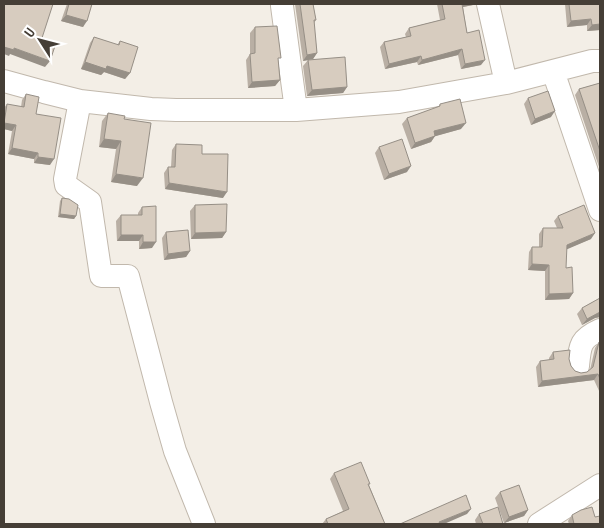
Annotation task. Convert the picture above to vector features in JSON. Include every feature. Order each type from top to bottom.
[{"type":"street","points":[[488,4],[506,83]]},
{"type":"street","points":[[282,6],[296,110]]},
{"type":"street","points":[[4,81],[80,101],[151,109],[296,110],[399,102],[506,83],[600,61]]},
{"type":"street","points":[[553,71],[600,210]]},
{"type":"street","points":[[80,101],[65,179],[66,185],[90,202],[101,276],[128,276],[175,451],[204,524]]},
{"type":"street","points":[[578,366],[580,349],[583,342],[591,334],[600,330]]},
{"type":"street","points":[[539,524],[600,485]]},
{"type":"building","points":[[4,4],[53,4],[41,41],[55,46],[50,61],[14,48],[14,50],[4,47]]},
{"type":"building","points":[[69,4],[92,4],[87,21],[66,15]]},
{"type":"building","points":[[300,4],[313,4],[316,20],[314,20],[317,53],[307,55]]},
{"type":"building","points":[[442,4],[462,4],[467,33],[479,30],[485,60],[465,64],[462,49],[422,60],[421,56],[389,64],[384,42],[411,36],[409,28],[445,19]]},
{"type":"building","points":[[569,4],[600,4],[600,24],[592,25],[591,19],[571,21]]},
{"type":"building","points":[[277,26],[281,58],[278,58],[280,80],[252,82],[250,54],[255,53],[255,27]]},
{"type":"building","points":[[94,37],[119,45],[120,41],[138,47],[130,73],[107,66],[106,69],[85,62]]},
{"type":"building","points":[[345,57],[347,87],[312,90],[308,60]]},
{"type":"building","points":[[600,83],[600,151],[579,89]]},
{"type":"building","points":[[548,91],[555,111],[535,119],[528,98]]},
{"type":"building","points":[[26,94],[39,97],[36,114],[61,118],[54,159],[38,157],[38,153],[12,148],[16,125],[4,123],[7,104],[24,107]]},
{"type":"building","points":[[460,99],[466,123],[434,131],[435,136],[415,143],[407,118],[440,106],[440,104]]},
{"type":"building","points":[[108,113],[125,116],[124,119],[151,123],[143,178],[116,174],[121,141],[104,139]]},
{"type":"building","points":[[402,139],[411,166],[389,174],[379,147]]},
{"type":"building","points":[[176,144],[202,145],[202,154],[228,154],[227,192],[169,183],[168,167],[175,167]]},
{"type":"building","points":[[62,198],[69,199],[78,205],[76,216],[60,214]]},
{"type":"building","points":[[227,204],[226,232],[195,233],[195,205]]},
{"type":"building","points":[[584,205],[595,233],[567,245],[566,268],[572,267],[573,293],[549,294],[549,265],[532,264],[532,247],[542,247],[543,228],[563,228],[558,216]]},
{"type":"building","points":[[156,206],[156,242],[143,242],[143,235],[121,235],[121,215],[142,215],[142,207]]},
{"type":"building","points":[[188,230],[190,251],[168,254],[166,232]]},
{"type":"building","points":[[600,298],[600,312],[587,319],[582,308]]},
{"type":"building","points":[[599,342],[600,379],[598,374],[542,381],[540,361],[554,359],[553,352],[570,350],[569,359],[571,366],[575,371],[587,372],[593,367]]},
{"type":"building","points":[[361,462],[385,524],[328,524],[326,519],[349,509],[334,473]]},
{"type":"building","points":[[519,485],[528,510],[509,517],[500,492]]},
{"type":"building","points":[[466,495],[471,509],[439,522],[440,524],[400,524]]},
{"type":"building","points":[[498,507],[503,524],[483,524],[479,514]]},
{"type":"building","points":[[592,507],[595,517],[600,516],[600,524],[574,524],[572,515]]}]
